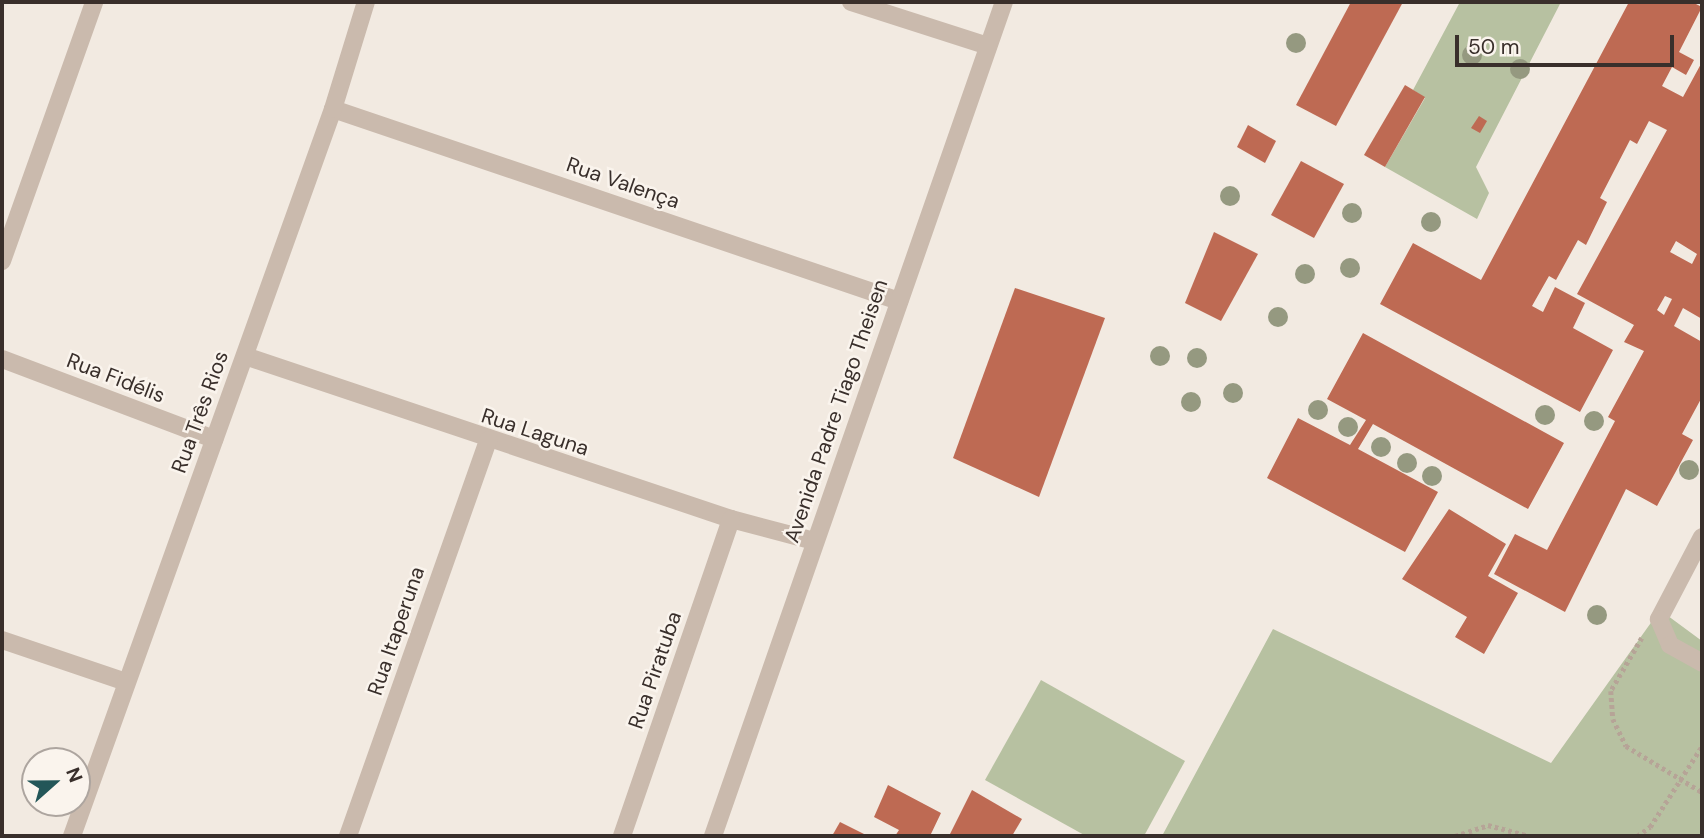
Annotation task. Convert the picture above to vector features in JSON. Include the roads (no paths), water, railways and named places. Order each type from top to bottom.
[{"type":"street","points":[[2,261],[94,2]]},
{"type":"street","name":"Rua Três Rios","points":[[72,836],[333,109],[366,2]]},
{"type":"street","points":[[851,2],[988,46]]},
{"type":"street","name":"Avenida Padre Tiago Theisen","points":[[713,836],[1004,2]]},
{"type":"street","name":"Rua Valença","points":[[333,109],[899,301]]},
{"type":"street","name":"Rua Laguna","points":[[245,356],[488,440],[731,519],[814,541]]},
{"type":"street","name":"Rua Fidélis","points":[[2,359],[214,439]]},
{"type":"street","name":"Rua Itaperuna","points":[[348,836],[488,440]]},
{"type":"street","name":"Rua Piratuba","points":[[622,836],[731,519]]},
{"type":"street","points":[[1702,537],[1660,610],[1661,629],[1670,645],[1702,663]]},
{"type":"street","points":[[2,640],[126,682]]}]
